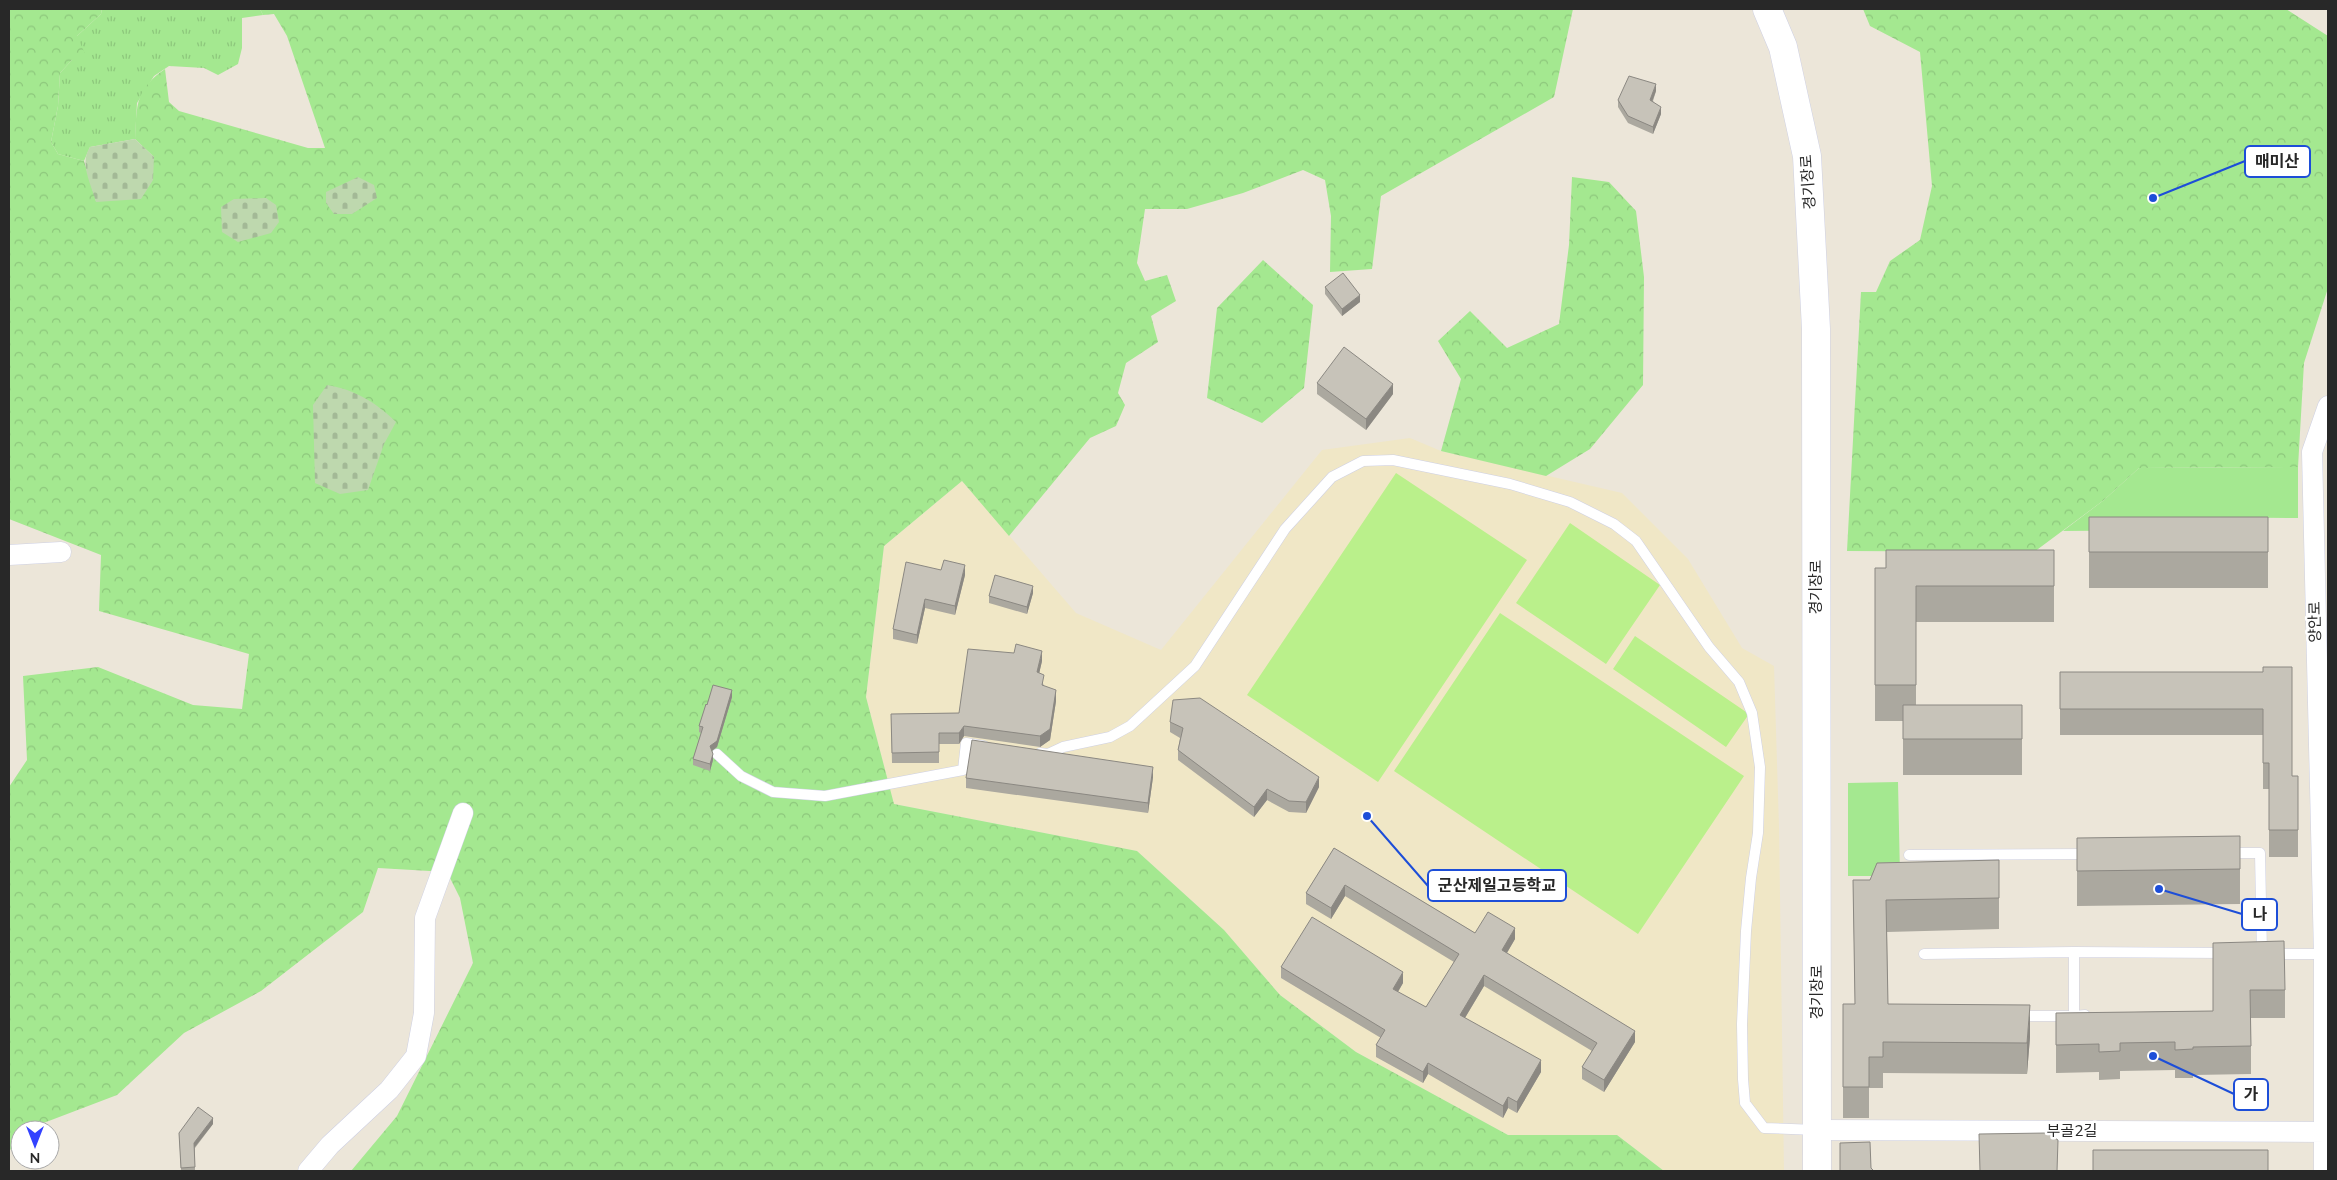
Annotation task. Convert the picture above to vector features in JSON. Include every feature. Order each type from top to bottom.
[{"type":"street","name":"경기장로","points":[[1769,10],[1783,47],[1807,156],[1816,319],[1817,1171]]},
{"type":"street","name":"양안로","points":[[2324,1171],[2326,1132],[2326,954],[2320,468],[2312,452],[2328,406]]},
{"type":"street","points":[[9,556],[61,552]]},
{"type":"street","points":[[308,1171],[330,1144],[389,1090],[416,1056],[424,1013],[425,918],[464,814]]},
{"type":"street","name":"부골2길","points":[[1817,1130],[2326,1132]]},
{"type":"lane","points":[[1030,753],[1048,754],[1063,747],[1110,737],[1130,726],[1195,666],[1285,529],[1332,477],[1363,461],[1393,460],[1510,484],[1570,502],[1614,524],[1636,541],[1694,626],[1739,682],[1752,713],[1760,768],[1758,833],[1746,931],[1742,1024],[1745,1103],[1764,1128],[1817,1130]]},
{"type":"lane","points":[[717,754],[741,776],[772,792],[825,796],[963,770],[966,743],[993,748]]},
{"type":"lane","points":[[2215,853],[2260,853],[2257,954],[2326,954]]},
{"type":"lane","points":[[1909,855],[2104,854]]},
{"type":"lane","points":[[1924,954],[2074,952],[2232,953]]},
{"type":"lane","points":[[2074,952],[2074,1016]]},
{"type":"lane","points":[[2006,1016],[2094,1015]]},
{"type":"shaded area","points":[[1410,438],[1441,451],[1622,493],[1688,559],[1742,648],[1774,666],[1779,827],[1784,1171],[1664,1171],[1617,1135],[1508,1135],[1356,1052],[1280,995],[1224,930],[1137,851],[894,804],[866,697],[884,546],[962,481],[1076,613],[1161,650],[1322,450]]},
{"type":"green space","points":[[9,9],[102,9],[101,14],[77,36],[86,56],[72,60],[60,73],[58,106],[51,142],[58,154],[84,161],[96,201],[154,157],[135,139],[137,107],[148,84],[165,69],[169,102],[179,111],[308,148],[325,148],[287,36],[274,14],[263,15],[260,9],[1573,9],[1554,97],[1381,196],[1372,269],[1330,272],[1331,216],[1325,180],[1303,170],[1243,193],[1187,209],[1145,209],[1137,263],[1145,281],[1167,275],[1176,301],[1151,316],[1158,342],[1126,363],[1118,393],[1125,405],[1116,426],[1090,438],[1009,536],[962,481],[884,546],[866,697],[894,804],[1137,851],[1224,930],[1280,995],[1356,1052],[1508,1135],[1617,1135],[1664,1171],[351,1171],[397,1116],[473,963],[460,898],[447,872],[378,868],[363,912],[261,991],[184,1033],[117,1095],[51,1120],[10,1120],[9,1151],[9,787],[27,760],[23,676],[98,667],[193,705],[242,709],[249,654],[99,611],[101,555],[9,519]]},
{"type":"green space","points":[[102,9],[260,9],[263,15],[242,18],[242,48],[238,64],[218,75],[204,68],[169,66],[154,76],[137,103],[135,139],[90,147],[84,161],[58,154],[51,142],[58,106],[60,73],[72,60],[77,36],[101,14]]},
{"type":"green space","points":[[1863,9],[2286,9],[2328,36],[2328,288],[2304,363],[2298,467],[2139,468],[2104,500],[2034,552],[1847,551],[1861,292],[1876,292],[1890,261],[1920,240],[1932,186],[1920,52],[1870,26]]},
{"type":"green space","points":[[135,139],[154,157],[153,180],[141,199],[96,202],[86,167],[87,153],[90,147]]},
{"type":"green space","points":[[358,177],[374,185],[377,198],[352,214],[334,214],[326,203],[326,192]]},
{"type":"green space","points":[[1572,177],[1609,182],[1636,211],[1644,277],[1643,385],[1590,449],[1546,476],[1441,451],[1461,379],[1438,341],[1470,311],[1507,348],[1559,324],[1569,245]]},
{"type":"green space","points":[[266,198],[276,205],[279,222],[271,233],[238,242],[222,232],[221,207],[234,199]]},
{"type":"green space","points":[[1263,260],[1313,305],[1304,388],[1262,423],[1207,398],[1217,308]]},
{"type":"green space","points":[[327,385],[347,390],[364,398],[380,408],[396,422],[384,444],[368,490],[340,494],[315,483],[313,405]]},
{"type":"green space","points":[[2298,467],[2298,518],[2188,517],[2188,530],[2063,531],[2104,500],[2139,468]]},
{"type":"green space","points":[[1396,473],[1527,560],[1378,782],[1247,695]]},
{"type":"green space","points":[[1570,523],[1660,585],[1606,664],[1516,603]]},
{"type":"green space","points":[[1500,613],[1744,776],[1638,934],[1394,771]]},
{"type":"green space","points":[[1635,636],[1749,714],[1726,747],[1613,669]]},
{"type":"green space","points":[[1898,782],[1900,876],[1848,876],[1848,783]]},
{"type":"building","points":[[1629,76],[1656,84],[1650,100],[1661,107],[1653,127],[1628,116],[1618,100]]},
{"type":"building","points":[[1343,273],[1360,295],[1342,309],[1325,287]]},
{"type":"building","points":[[1344,347],[1393,384],[1366,419],[1317,383]]},
{"type":"building","points":[[2089,517],[2268,517],[2268,552],[2089,552]]},
{"type":"building","points":[[1886,550],[2054,550],[2054,586],[1916,586],[1916,685],[1875,685],[1875,568],[1886,568]]},
{"type":"building","points":[[944,560],[965,565],[955,606],[925,599],[917,635],[893,629],[906,562],[941,570]]},
{"type":"building","points":[[995,575],[1033,586],[1027,607],[989,596]]},
{"type":"building","points":[[1016,644],[1042,651],[1037,672],[1044,675],[1042,685],[1056,690],[1050,729],[1040,736],[964,726],[959,733],[939,733],[939,752],[892,753],[891,714],[959,713],[968,649],[1014,653]]},
{"type":"building","points":[[2263,667],[2292,667],[2292,776],[2298,776],[2298,830],[2269,830],[2269,763],[2263,763],[2263,709],[2060,709],[2060,672],[2263,672]]},
{"type":"building","points":[[713,685],[732,690],[717,741],[710,746],[713,754],[710,764],[693,759],[703,727],[699,726]]},
{"type":"building","points":[[1200,698],[1319,777],[1306,802],[1289,801],[1267,789],[1254,807],[1178,750],[1183,728],[1170,722],[1173,700]]},
{"type":"building","points":[[1903,705],[2022,705],[2022,739],[1903,739]]},
{"type":"building","points":[[972,740],[1153,767],[1148,803],[966,778]]},
{"type":"building","points":[[2240,836],[2240,869],[2077,871],[2077,838]]},
{"type":"building","points":[[1334,848],[1475,933],[1488,912],[1515,928],[1502,950],[1635,1031],[1604,1080],[1582,1067],[1597,1043],[1484,975],[1460,1015],[1541,1060],[1517,1102],[1508,1097],[1503,1106],[1428,1063],[1423,1072],[1376,1045],[1385,1030],[1281,967],[1312,917],[1403,972],[1393,989],[1426,1007],[1459,954],[1345,885],[1331,908],[1306,893]]},
{"type":"building","points":[[1999,860],[1999,898],[1886,900],[1888,1004],[2030,1005],[2027,1043],[1883,1042],[1883,1057],[1869,1057],[1869,1087],[1843,1087],[1843,1004],[1855,1004],[1853,880],[1870,880],[1877,863]]},
{"type":"building","points":[[2284,941],[2285,990],[2250,990],[2251,1046],[2193,1047],[2193,1049],[2175,1050],[2175,1042],[2120,1043],[2120,1051],[2099,1052],[2099,1044],[2056,1045],[2056,1013],[2213,1011],[2213,943]]},
{"type":"building","points":[[198,1107],[213,1118],[194,1143],[195,1167],[181,1168],[179,1133]]},
{"type":"building","points":[[2047,1133],[2058,1140],[2057,1171],[1980,1171],[1979,1134]]},
{"type":"building","points":[[1870,1142],[1871,1168],[1874,1171],[1840,1171],[1840,1143]]},
{"type":"building","points":[[2093,1150],[2268,1150],[2268,1171],[2093,1171]]},
{"type":"place","name":"매미산","points":[[2153,198]]},
{"type":"place","name":"군산제일고등학교","points":[[1367,816]]},
{"type":"place","name":"나","points":[[2159,889]]},
{"type":"place","name":"가","points":[[2153,1056]]}]
